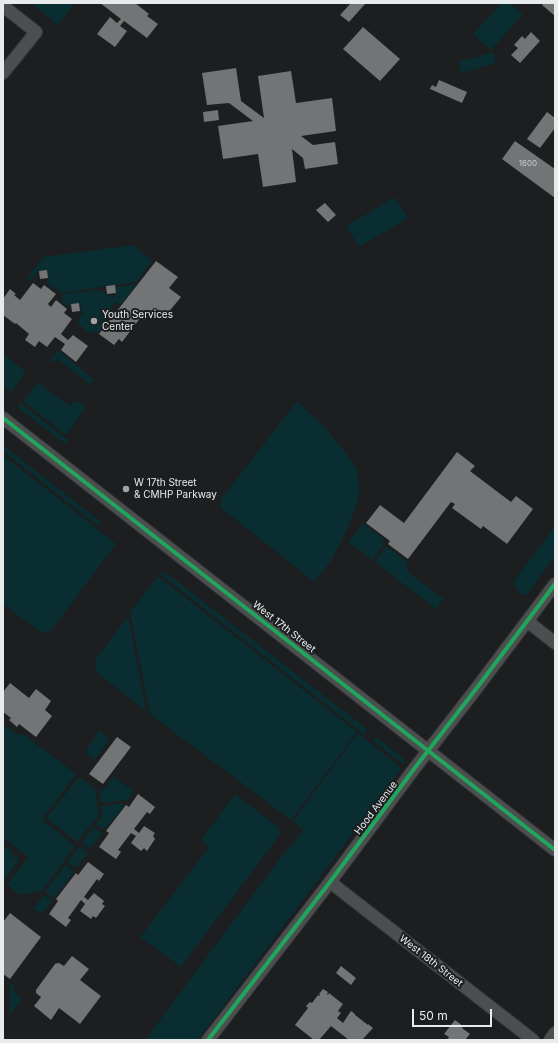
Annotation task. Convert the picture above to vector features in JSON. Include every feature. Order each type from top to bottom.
[{"type":"street","points":[[3,6],[36,32],[3,73]]},
{"type":"street","name":"West 17th Street","points":[[3,418],[555,850]]},
{"type":"street","name":"Hood Avenue","points":[[208,1040],[330,882],[555,584]]},
{"type":"street","points":[[527,621],[555,643]]},
{"type":"street","name":"West 18th Street","points":[[330,882],[533,1040]]},
{"type":"street","points":[[550,1040],[555,1033]]},
{"type":"shaded area","points":[[31,3],[75,3],[58,25]]},
{"type":"shaded area","points":[[501,3],[510,3],[523,14],[491,50],[473,34]]},
{"type":"shaded area","points":[[493,52],[496,63],[462,73],[458,62]]},
{"type":"shaded area","points":[[395,197],[408,218],[359,247],[346,226]]},
{"type":"shaded area","points":[[133,245],[153,261],[136,282],[61,293],[46,283],[49,279],[47,270],[38,271],[30,281],[27,278],[43,257]]},
{"type":"shaded area","points":[[137,284],[121,305],[116,302],[97,326],[104,318],[107,320],[105,322],[107,323],[101,331],[89,333],[77,323],[84,311],[81,311],[80,303],[71,304],[69,307],[61,301],[64,294],[96,290],[99,292],[101,290],[112,298],[116,293],[115,287]]},
{"type":"shaded area","points":[[58,350],[95,380],[91,385],[57,359],[53,363],[50,360]]},
{"type":"shaded area","points":[[3,354],[26,372],[11,392],[3,385]]},
{"type":"shaded area","points":[[38,382],[70,406],[74,401],[79,402],[86,407],[66,435],[23,401]]},
{"type":"shaded area","points":[[297,401],[325,427],[345,452],[356,468],[360,489],[357,504],[346,532],[331,561],[314,582],[221,508],[221,499]]},
{"type":"shaded area","points":[[19,402],[68,440],[65,444],[18,408]]},
{"type":"shaded area","points":[[3,445],[101,522],[98,526],[3,451]]},
{"type":"shaded area","points":[[3,455],[116,544],[51,631],[47,633],[39,631],[3,604]]},
{"type":"shaded area","points":[[363,523],[384,540],[382,543],[384,544],[372,560],[348,542]]},
{"type":"shaded area","points":[[555,526],[555,556],[526,596],[517,591],[514,583],[516,578]]},
{"type":"shaded area","points":[[386,546],[408,563],[408,572],[444,599],[436,609],[375,562]]},
{"type":"shaded area","points":[[162,572],[168,574],[367,729],[365,735],[161,575],[160,573]]},
{"type":"shaded area","points":[[157,577],[159,577],[357,732],[291,820],[150,714],[130,612]]},
{"type":"shaded area","points":[[128,616],[146,711],[99,674],[95,665],[95,660]]},
{"type":"shaded area","points":[[3,724],[18,735],[23,734],[75,773],[75,776],[43,818],[45,822],[75,846],[42,891],[20,895],[7,885],[28,857],[3,838]]},
{"type":"shaded area","points":[[99,730],[110,739],[95,760],[85,752]]},
{"type":"shaded area","points":[[358,733],[401,769],[198,1040],[145,1040],[290,845],[292,845],[303,830],[293,821]]},
{"type":"shaded area","points":[[376,737],[402,757],[404,760],[404,765],[373,741]]},
{"type":"shaded area","points":[[113,776],[134,791],[127,801],[101,803],[98,787],[103,791]]},
{"type":"shaded area","points":[[78,778],[81,778],[95,789],[99,815],[77,842],[47,817]]},
{"type":"shaded area","points":[[235,794],[281,829],[278,831],[281,833],[181,967],[140,937],[209,847],[201,840]]},
{"type":"shaded area","points":[[122,803],[124,806],[104,830],[96,824],[102,816],[101,806]]},
{"type":"shaded area","points":[[94,827],[102,833],[90,849],[82,843]]},
{"type":"shaded area","points":[[3,845],[13,852],[11,856],[14,858],[16,855],[19,860],[3,881]]},
{"type":"shaded area","points":[[80,846],[88,853],[76,868],[67,862]]},
{"type":"shaded area","points":[[65,865],[74,872],[54,898],[45,892]]},
{"type":"shaded area","points":[[44,895],[52,901],[42,914],[33,908]]},
{"type":"shaded area","points":[[14,982],[14,992],[22,999],[9,1015],[10,988]]},
{"type":"building","points":[[100,3],[135,3],[149,14],[147,16],[158,24],[147,38],[124,21],[120,26],[127,31],[115,47],[97,34],[110,17],[117,23],[121,19]]},
{"type":"building","points":[[351,3],[365,4],[349,22],[340,15]]},
{"type":"building","points":[[544,3],[555,3],[555,16],[542,5]]},
{"type":"building","points":[[363,27],[400,59],[380,81],[343,49]]},
{"type":"building","points":[[531,32],[540,41],[520,63],[511,55],[518,48],[514,45],[522,36],[525,39]]},
{"type":"building","points":[[236,68],[241,101],[264,118],[258,76],[291,71],[296,103],[332,98],[336,131],[301,136],[313,145],[335,142],[338,164],[305,169],[303,158],[292,149],[296,182],[263,187],[258,154],[223,159],[218,126],[253,121],[229,103],[207,105],[202,73]]},
{"type":"building","points":[[439,80],[467,92],[462,103],[430,89],[432,85],[436,87]]},
{"type":"building","points":[[218,110],[219,120],[204,122],[203,112]]},
{"type":"building","points":[[547,112],[555,118],[555,128],[540,148],[527,139]]},
{"type":"building","points":[[515,141],[555,169],[555,198],[502,159]]},
{"type":"building","points":[[325,203],[336,215],[328,222],[316,210]]},
{"type":"building","points":[[156,261],[178,277],[169,288],[181,297],[163,319],[152,310],[144,320],[141,317],[122,342],[119,339],[114,345],[99,334]]},
{"type":"building","points":[[47,270],[48,278],[40,279],[39,271]]},
{"type":"building","points":[[33,283],[41,289],[44,285],[56,294],[48,304],[51,307],[56,300],[67,309],[64,313],[72,319],[61,334],[68,340],[73,335],[88,346],[76,362],[61,350],[65,344],[55,337],[47,347],[39,341],[35,347],[25,340],[29,334],[16,323],[15,324],[3,315],[3,299],[10,289],[20,300]]},
{"type":"building","points":[[115,285],[116,293],[107,294],[106,286]]},
{"type":"building","points":[[79,303],[80,311],[72,312],[71,304]]},
{"type":"building","points":[[457,452],[475,466],[470,471],[511,502],[516,496],[533,509],[507,544],[483,526],[481,529],[452,508],[455,504],[451,502],[408,559],[388,544],[390,541],[366,523],[380,505],[404,523]]},
{"type":"building","points":[[10,683],[29,698],[36,689],[51,701],[45,710],[52,716],[36,737],[19,724],[17,727],[9,720],[11,718],[3,712],[3,692]]},
{"type":"building","points":[[117,737],[131,747],[103,784],[89,774]]},
{"type":"building","points":[[138,794],[155,807],[150,814],[147,812],[134,829],[139,833],[144,826],[155,833],[153,836],[155,839],[147,851],[144,848],[141,851],[131,843],[136,836],[131,833],[118,850],[121,852],[116,859],[99,847],[109,833],[106,831],[126,805],[129,807]]},
{"type":"building","points":[[88,862],[104,874],[99,881],[97,879],[84,897],[88,900],[94,893],[104,901],[102,904],[105,906],[96,918],[93,916],[91,919],[80,911],[85,904],[81,900],[68,918],[71,920],[66,927],[49,914],[58,901],[56,899],[76,873],[78,875]]},
{"type":"building","points":[[10,913],[41,937],[10,979],[3,974],[3,922]]},
{"type":"building","points":[[72,956],[89,969],[80,980],[101,996],[80,1024],[59,1008],[51,1020],[34,1006],[41,997],[36,993],[36,990],[55,964],[59,963],[64,966]]},
{"type":"building","points":[[341,966],[356,978],[351,985],[336,973]]},
{"type":"building","points":[[323,989],[328,992],[328,995],[329,993],[343,1004],[338,1011],[341,1013],[337,1018],[343,1023],[351,1011],[373,1028],[362,1040],[349,1040],[331,1026],[319,1040],[314,1040],[295,1025],[308,1008],[306,1006],[310,1002],[312,1003],[318,995],[320,996],[319,994]]},
{"type":"building","points":[[455,1020],[470,1034],[465,1040],[447,1040],[449,1037],[444,1034]]},
{"type":"cycle path","points":[[3,418],[555,850]]},
{"type":"cycle path","points":[[208,1040],[330,882],[555,584]]},
{"type":"place","name":"Youth Services Center","points":[[94,321]]},
{"type":"place","name":"W 17th Street & CMHP Parkway","points":[[126,489]]}]
